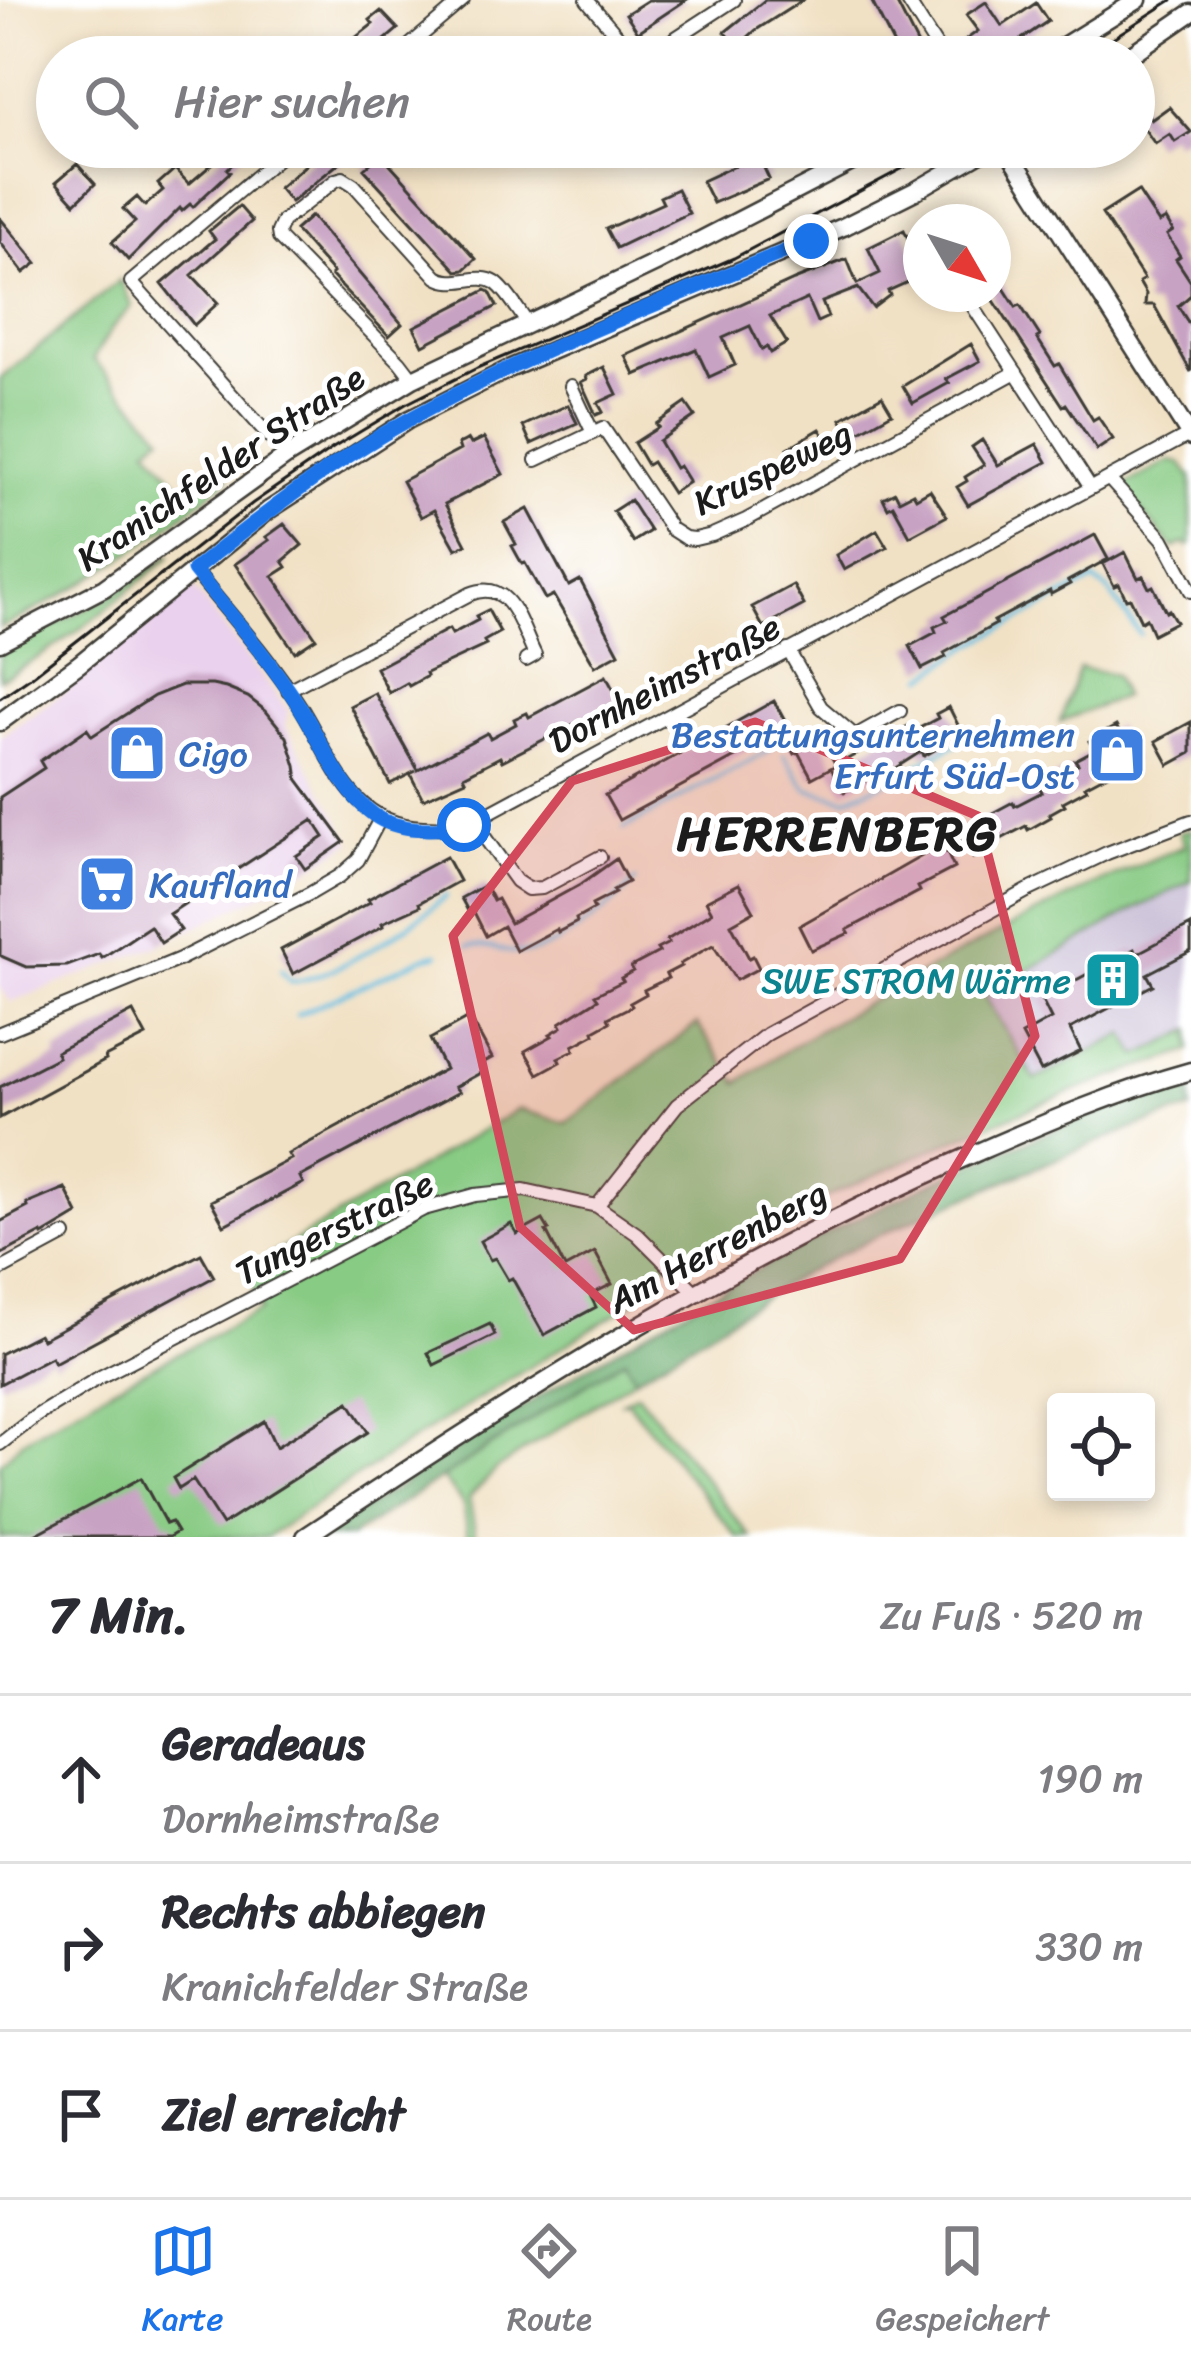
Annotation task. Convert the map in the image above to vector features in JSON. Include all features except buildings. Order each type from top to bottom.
[{"type":"main road","points":[[1080,36],[1138,0]]},
{"type":"main road","points":[[1155,38],[1191,14]]},
{"type":"main road","name":"Kranichfelder Straße","points":[[0,642],[104,588],[286,456],[358,410],[840,168]]},
{"type":"main road","name":"Kranichfelder Straße","points":[[0,722],[269,510],[408,420],[531,359],[843,227],[955,168]]},
{"type":"main road","points":[[1019,168],[1190,435]]},
{"type":"main road","name":"Am Herrenberg","points":[[305,1537],[589,1353],[778,1246],[918,1178],[1103,1101],[1191,1071]]},
{"type":"street","points":[[421,36],[463,0]]},
{"type":"street","points":[[587,0],[618,36]]},
{"type":"street","points":[[679,36],[734,0]]},
{"type":"street","points":[[907,0],[928,36]]},
{"type":"street","points":[[266,168],[131,282],[286,456]]},
{"type":"street","name":"Kranichfelder Straße","points":[[413,379],[280,238],[283,221],[336,180],[343,178],[354,185],[437,277],[445,282],[488,280],[497,284],[528,324]]},
{"type":"street","points":[[977,312],[1090,488]]},
{"type":"street","name":"Kruspeweg","points":[[572,386],[593,433],[603,428],[671,529],[685,538],[700,538],[784,500],[1016,372]]},
{"type":"street","points":[[536,460],[593,433]]},
{"type":"street","name":"Dornheimstraße","points":[[380,819],[416,827],[454,827],[472,821],[1190,435]]},
{"type":"street","points":[[1109,478],[1149,521],[1175,557],[1191,591]]},
{"type":"street","points":[[1175,557],[1189,549]]},
{"type":"street","points":[[0,1034],[180,959],[310,893],[358,860],[380,819],[346,787],[288,689],[194,570]]},
{"type":"street","points":[[288,689],[484,589],[496,591],[510,603],[535,656],[526,660]]},
{"type":"street","points":[[788,650],[821,707],[855,736],[900,711]]},
{"type":"street","points":[[472,821],[516,881],[528,889],[542,888],[599,857]]},
{"type":"street","points":[[597,1206],[677,1105],[767,1034],[1028,891],[1107,853],[1191,821]]},
{"type":"street","name":"Tungerstraße","points":[[0,1444],[100,1377],[424,1209],[475,1195],[524,1190],[597,1206],[637,1234],[695,1292]]},
{"type":"street","points":[[0,1270],[65,1235]]},
{"type":"highlighted area","points":[[755,722],[978,816],[1035,1036],[900,1259],[634,1330],[520,1227],[453,936],[572,781]]},
{"type":"shaded area","name":"Kaufland","points":[[191,585],[288,710],[285,725],[352,842],[283,884],[157,946],[11,1002],[0,987],[0,737],[66,691]]},
{"type":"shaded area","points":[[1191,881],[1191,1030],[1137,1056],[1124,1034],[1035,1080],[984,996]]},
{"type":"green space","points":[[120,280],[132,306],[93,359],[162,435],[148,447],[182,488],[215,462],[229,478],[119,560],[0,628],[0,379]]},
{"type":"green space","points":[[1170,461],[1181,463],[1191,476],[1191,544],[1173,548],[1123,486]]},
{"type":"green space","points":[[169,555],[67,638],[0,679],[0,653],[109,597]]},
{"type":"green space","points":[[1079,668],[1115,675],[1123,697],[1060,722]]},
{"type":"green space","points":[[1191,829],[1191,881],[984,996],[1035,1080],[1125,1034],[1138,1056],[1191,1030],[1191,1051],[1015,1114],[731,1243],[710,1244],[647,1275],[639,1299],[267,1537],[0,1537],[0,1464],[22,1441],[113,1387],[261,1310],[246,1270],[518,1109],[566,1123],[697,1024],[738,1083],[807,1037],[960,953],[1185,846],[1180,832]]},
{"type":"green space","points":[[1191,1081],[1191,1110],[1093,1144],[876,1237],[784,1285],[635,1378],[625,1359],[350,1537],[322,1537],[529,1403],[741,1278],[961,1169]]},
{"type":"green space","points":[[625,1359],[635,1378],[497,1469],[469,1498],[476,1537],[468,1537],[463,1504],[442,1478]]},
{"type":"green space","points":[[637,1393],[751,1537],[737,1537],[628,1402],[622,1402]]},
{"type":"waterway","points":[[925,677],[966,648],[1094,580],[1109,591],[1140,634]]},
{"type":"waterway","points":[[624,828],[767,752],[779,739]]},
{"type":"waterway","points":[[784,755],[807,789],[845,799],[961,741]]},
{"type":"waterway","points":[[468,946],[517,953],[537,950],[584,925],[635,881]]},
{"type":"waterway","points":[[281,970],[291,982],[329,971],[394,935],[446,896]]},
{"type":"waterway","points":[[297,1015],[438,954]]},
{"type":"tram line","points":[[1116,36],[1172,0]]},
{"type":"tram line","points":[[0,698],[253,503],[406,404],[477,368],[734,258],[903,168]]},
{"type":"place","name":"Cigo","points":[[137,753]]},
{"type":"place","name":"Bestattungsunternehmen Erfurt Süd-Ost","points":[[1117,755]]},
{"type":"place","name":"Kaufland","points":[[107,884]]},
{"type":"place","name":"SWE STROM Wärme","points":[[1113,980]]},
{"type":"district","name":"HERRENBERG","points":[[838,833]]},
{"type":"route","points":[[464,825],[397,826],[359,802],[298,703],[194,570],[269,510],[408,420],[511,368],[811,241]]}]
